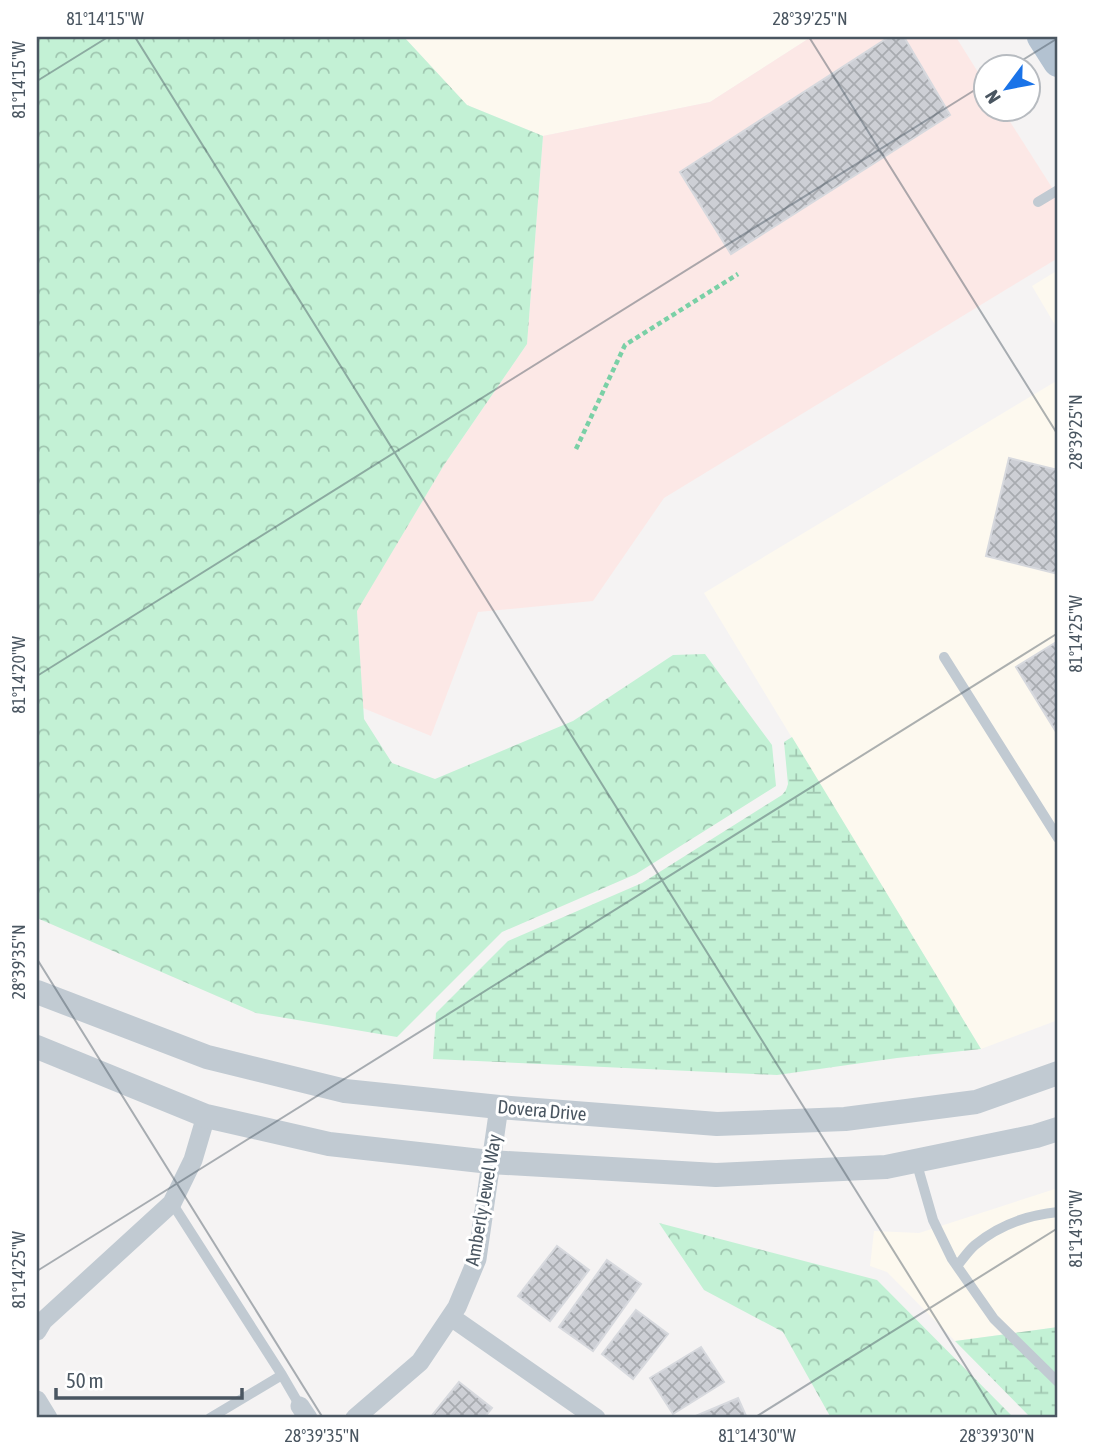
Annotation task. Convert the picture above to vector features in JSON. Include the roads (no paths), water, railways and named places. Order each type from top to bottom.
[{"type":"main road","points":[[1042,37],[1058,62]]},
{"type":"street","name":"Dovera Drive","points":[[37,992],[219,1060],[345,1091],[499,1107],[717,1124],[845,1119],[976,1102],[1058,1073]]},
{"type":"street","points":[[37,1048],[206,1116],[329,1144],[490,1162],[716,1175],[886,1167],[1058,1129]]},
{"type":"street","name":"Amberly Jewel Way","points":[[355,1418],[420,1362],[457,1307],[477,1259],[499,1107]]},
{"type":"street","points":[[37,1331],[43,1321],[172,1203],[193,1160],[206,1116]]},
{"type":"street","points":[[451,1317],[596,1418]]},
{"type":"street","points":[[37,1400],[47,1418]]},
{"type":"lane","points":[[1038,202],[1058,190]]},
{"type":"lane","points":[[944,657],[1058,838]]},
{"type":"lane","points":[[916,1161],[933,1220],[951,1259],[994,1319],[1058,1382]]},
{"type":"lane","points":[[172,1203],[304,1412]]},
{"type":"lane","points":[[957,1266],[974,1246],[1003,1227],[1041,1214],[1058,1212]]},
{"type":"lane","points":[[210,1418],[282,1375]]}]
